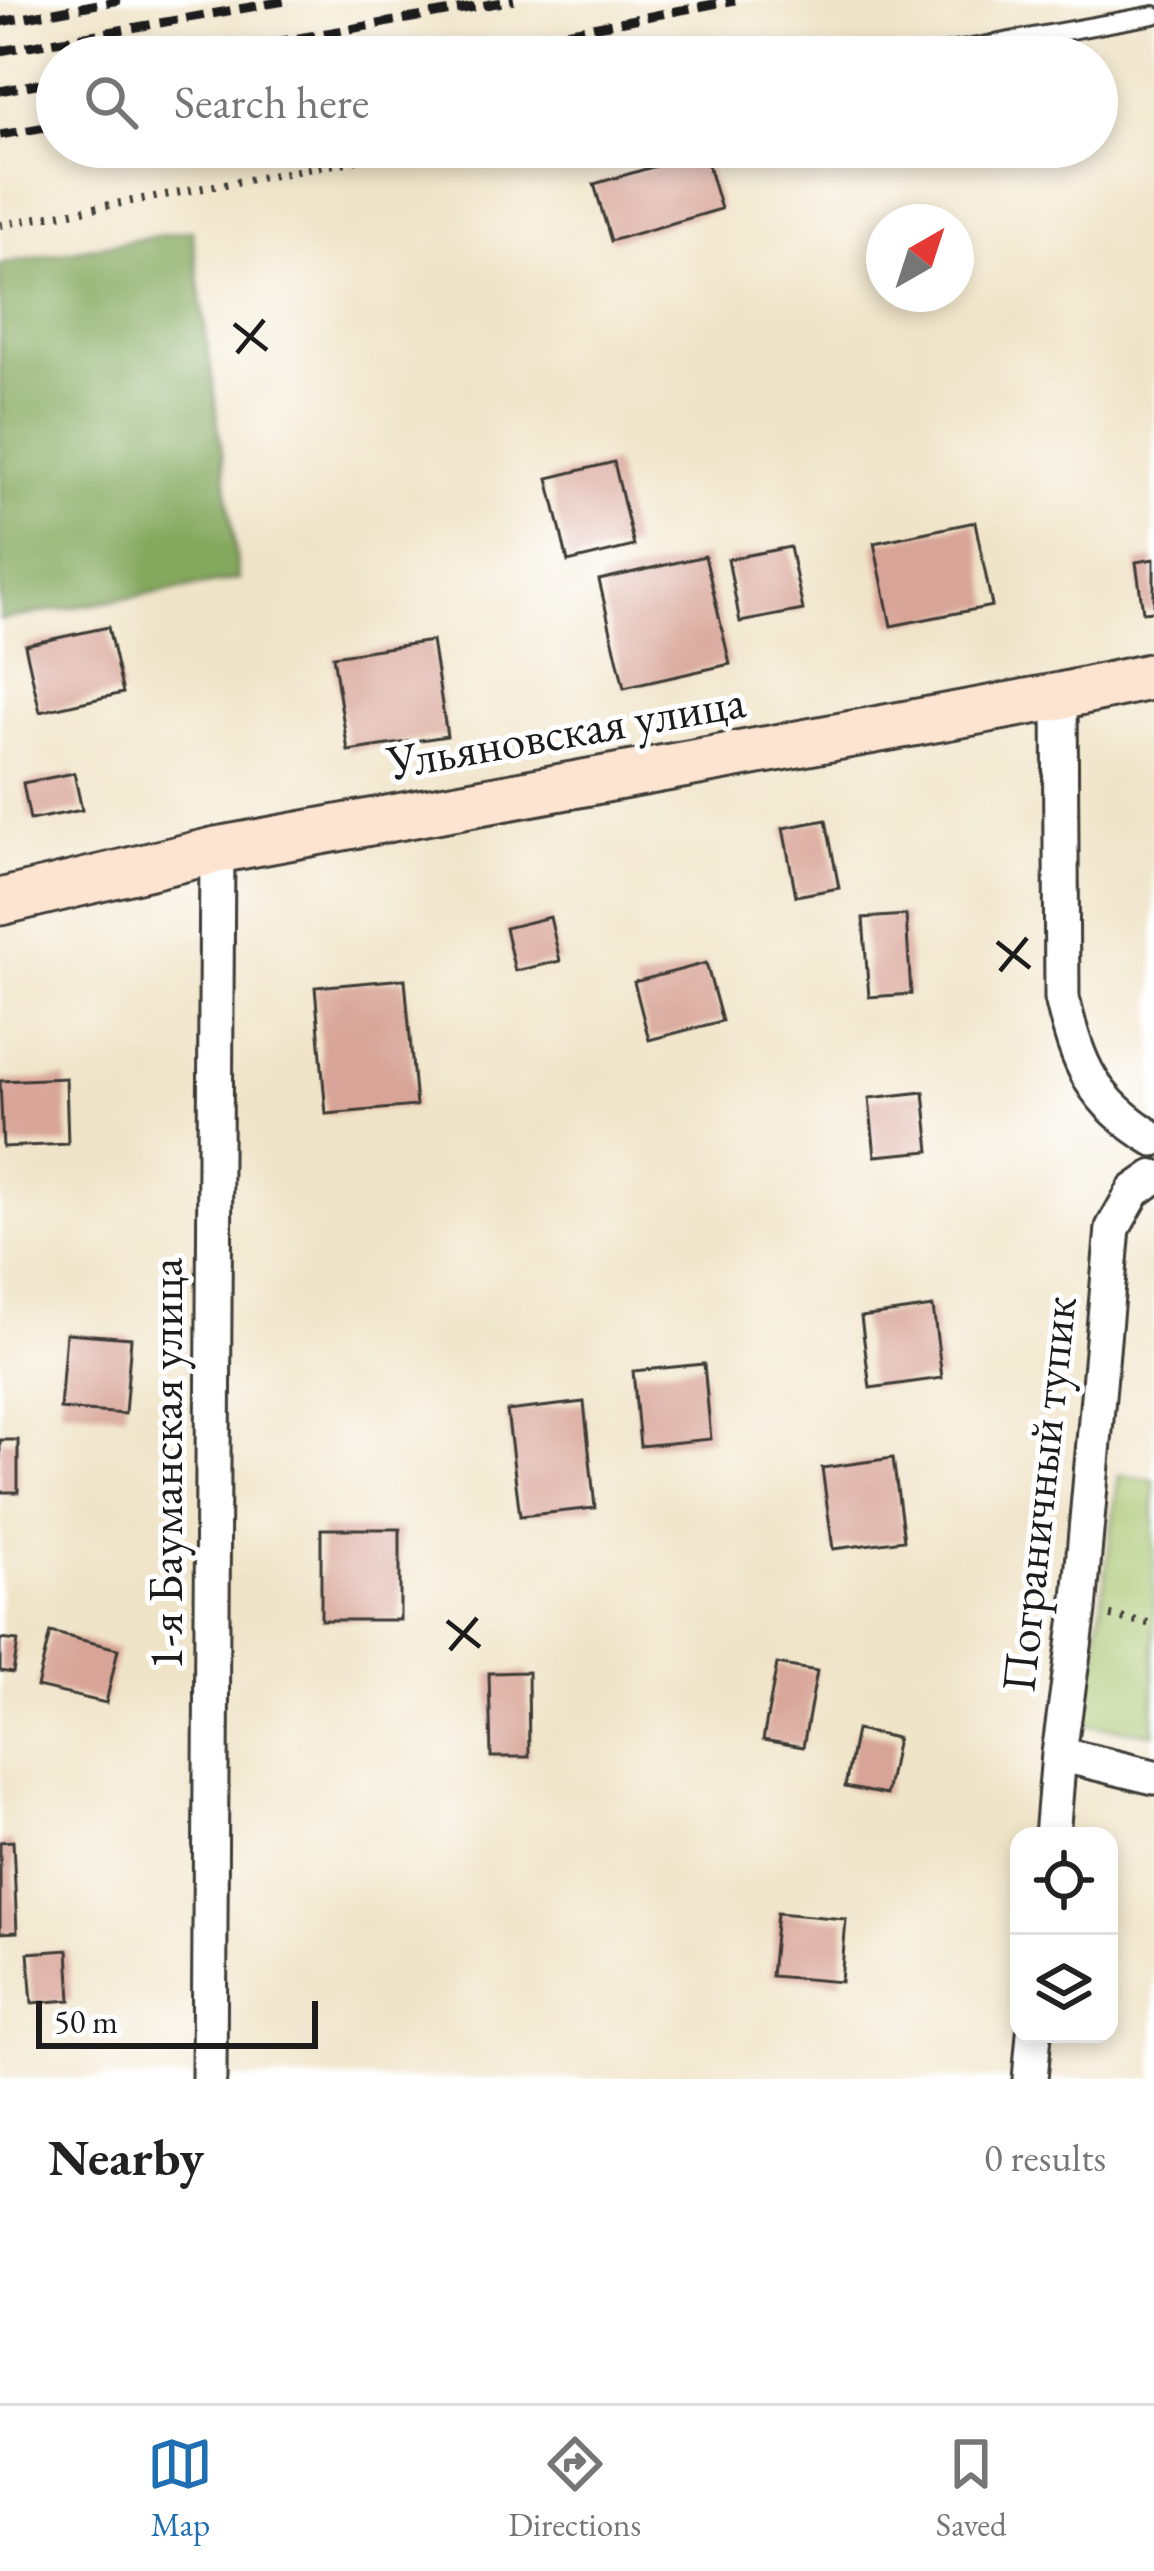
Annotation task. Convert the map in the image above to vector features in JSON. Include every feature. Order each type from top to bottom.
[{"type":"street","name":"Ульяновская улица","points":[[0,902],[217,850],[1154,676]]},
{"type":"street","points":[[1060,696],[1062,998],[1073,1045],[1095,1091],[1131,1125],[1154,1139]]},
{"type":"street","name":"1-я Бауманская улица","points":[[209,2079],[217,850]]},
{"type":"street","name":"Пограничный тупик","points":[[1053,1827],[1079,1610],[1113,1228],[1134,1191],[1154,1177]]},
{"type":"street","points":[[1059,1754],[1154,1777]]},
{"type":"street","points":[[1030,2079],[1033,2043]]},
{"type":"lane","points":[[1038,36],[1154,15]]},
{"type":"path","points":[[0,225],[314,168]]},
{"type":"green space","points":[[192,230],[239,579],[0,620],[0,264]]},
{"type":"green space","points":[[1119,1475],[1154,1480],[1154,1734],[1085,1724]]},
{"type":"building","points":[[649,168],[709,168],[721,209],[611,241],[594,184]]},
{"type":"building","points":[[614,462],[634,546],[568,562],[548,478]]},
{"type":"building","points":[[975,522],[992,606],[891,626],[874,543]]},
{"type":"building","points":[[790,547],[803,610],[740,622],[728,559]]},
{"type":"building","points":[[705,556],[730,664],[624,688],[599,580]]},
{"type":"building","points":[[1154,559],[1154,611],[1143,612],[1136,562]]},
{"type":"building","points":[[108,627],[123,693],[40,712],[25,645]]},
{"type":"building","points":[[432,641],[447,736],[348,751],[333,656]]},
{"type":"building","points":[[74,773],[82,810],[30,820],[23,783]]},
{"type":"building","points":[[826,820],[839,888],[796,896],[783,828]]},
{"type":"building","points":[[906,915],[911,994],[869,997],[863,918]]},
{"type":"building","points":[[550,917],[560,961],[515,971],[505,928]]},
{"type":"building","points":[[706,963],[722,1021],[649,1040],[634,982]]},
{"type":"building","points":[[405,979],[416,1106],[326,1114],[315,987]]},
{"type":"building","points":[[66,1078],[68,1144],[3,1147],[0,1081]]},
{"type":"building","points":[[924,1092],[930,1151],[875,1156],[869,1098]]},
{"type":"building","points":[[933,1307],[942,1378],[870,1388],[861,1317]]},
{"type":"building","points":[[66,1333],[131,1338],[125,1414],[60,1409]]},
{"type":"building","points":[[704,1364],[711,1439],[640,1446],[633,1371]]},
{"type":"building","points":[[584,1402],[595,1508],[520,1516],[507,1411]]},
{"type":"building","points":[[0,1440],[18,1440],[18,1492],[0,1492]]},
{"type":"building","points":[[893,1458],[904,1540],[833,1549],[822,1468]]},
{"type":"building","points":[[321,1529],[400,1529],[400,1620],[321,1620]]},
{"type":"building","points":[[50,1632],[118,1649],[106,1703],[37,1687]]},
{"type":"building","points":[[0,1639],[18,1641],[13,1673],[0,1671]]},
{"type":"building","points":[[777,1664],[817,1671],[803,1747],[763,1740]]},
{"type":"building","points":[[528,1672],[529,1757],[491,1757],[489,1673]]},
{"type":"building","points":[[856,1730],[897,1738],[886,1795],[845,1787]]},
{"type":"building","points":[[13,1841],[17,1932],[0,1933],[0,1842]]},
{"type":"building","points":[[777,1913],[846,1919],[841,1982],[771,1976]]},
{"type":"building","points":[[68,1950],[71,2000],[32,2003],[28,1953]]},
{"type":"railway","points":[[0,22],[120,0]]},
{"type":"railway","points":[[86,36],[291,0]]},
{"type":"railway","points":[[310,36],[514,0]]},
{"type":"railway","points":[[545,36],[735,0]]},
{"type":"railway","points":[[0,51],[36,45]]},
{"type":"railway","points":[[0,91],[36,84]]},
{"type":"railway","points":[[0,135],[36,129]]}]
